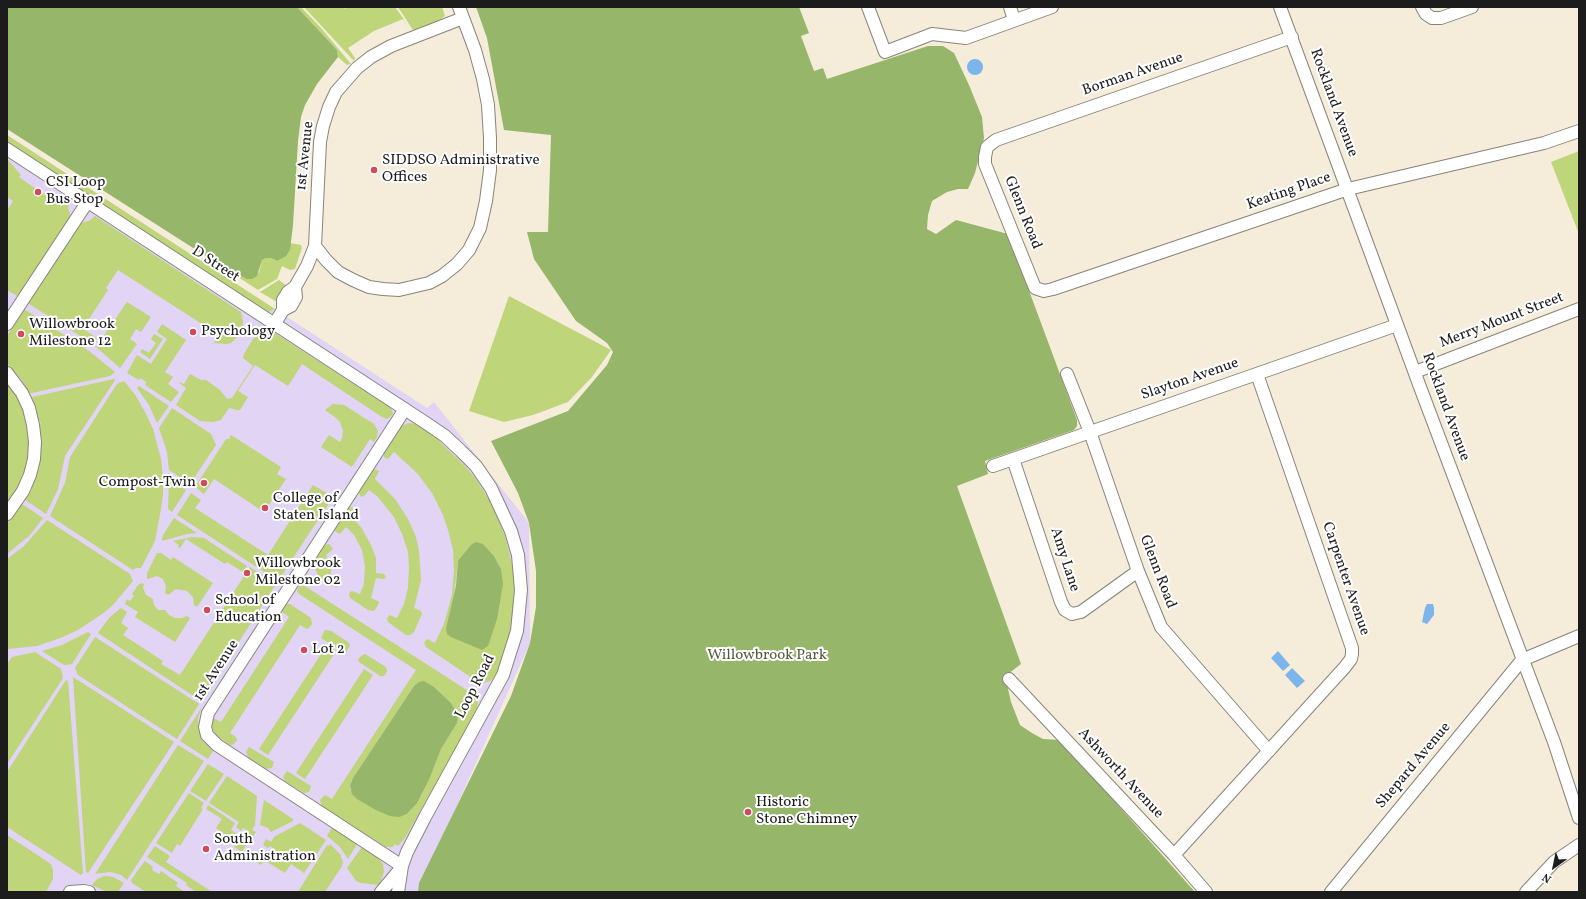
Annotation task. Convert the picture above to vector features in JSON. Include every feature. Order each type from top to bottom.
[{"type":"street","points":[[868,7],[885,52],[932,34],[966,38],[1052,7]]},
{"type":"street","points":[[1010,7],[1014,20]]},
{"type":"street","name":"Rockland Avenue","points":[[1280,7],[1397,325],[1554,742],[1579,818]]},
{"type":"street","points":[[1422,7],[1426,14],[1432,18],[1441,18],[1472,7]]},
{"type":"street","points":[[315,246],[338,272],[369,287],[383,290],[399,290],[429,283],[442,276],[457,264],[469,250],[480,228],[486,201],[490,170],[490,138],[488,105],[483,79],[475,50],[461,12]]},
{"type":"street","name":"1st Avenue","points":[[275,323],[283,310],[291,306],[296,297],[295,287],[307,266],[315,246],[320,142],[325,120],[336,92],[357,68],[371,56],[461,12]]},
{"type":"street","name":"Borman Avenue","points":[[987,147],[996,140],[1292,37]]},
{"type":"street","name":"Keating Place","points":[[1037,290],[1044,291],[1053,289],[1348,189],[1544,143],[1579,131]]},
{"type":"street","name":"Glenn Road","points":[[987,147],[985,164],[1033,284],[1037,290]]},
{"type":"street","name":"D Street","points":[[7,149],[405,409]]},
{"type":"street","points":[[7,324],[88,201]]},
{"type":"street","name":"Merry Mount Street","points":[[1415,372],[1579,308]]},
{"type":"street","name":"Slayton Avenue","points":[[993,466],[1397,325]]},
{"type":"street","points":[[7,373],[22,392],[29,408],[35,442],[34,459],[30,475],[23,491],[7,514]]},
{"type":"street","name":"Glenn Road","points":[[1067,374],[1090,432],[1138,571],[1161,627],[1269,751]]},
{"type":"street","name":"Carpenter Avenue","points":[[1174,855],[1351,659],[1352,648],[1257,374]]},
{"type":"street","name":"1st Avenue","points":[[402,866],[217,746],[207,735],[205,727],[208,713],[405,409]]},
{"type":"street","name":"Loop Road","points":[[398,892],[402,866],[407,852],[503,675],[517,631],[521,590],[518,555],[511,531],[491,488],[476,466],[445,436],[405,409]]},
{"type":"street","name":"Amy Lane","points":[[1013,459],[1061,602],[1068,613],[1077,614],[1082,612],[1138,571]]},
{"type":"street","points":[[1522,660],[1579,636]]},
{"type":"street","name":"Shepard Avenue","points":[[1331,892],[1522,660]]},
{"type":"street","name":"Ashworth Avenue","points":[[1009,679],[1174,855],[1206,892]]},
{"type":"street","points":[[1526,892],[1554,862],[1579,845]]},
{"type":"street","name":"Loop Road","points":[[381,892],[402,866]]},
{"type":"street","points":[[70,892],[84,890],[88,892]]},
{"type":"shaded area","name":"College of Staten Island","points":[[7,135],[427,408],[434,402],[529,523],[530,643],[418,892],[7,892]]},
{"type":"green space","points":[[7,7],[297,7],[337,50],[338,57],[317,84],[305,105],[301,117],[298,141],[293,225],[290,250],[286,256],[277,261],[271,258],[262,260],[257,276],[252,279],[247,279],[215,262],[7,129]]},
{"type":"green space","points":[[297,7],[301,7],[321,28],[351,64],[347,65],[338,57],[337,50]]},
{"type":"green space","points":[[304,7],[343,7],[345,9],[346,7],[395,7],[403,18],[408,30],[403,19],[374,31],[348,48],[355,58],[354,61]]},
{"type":"green space","points":[[398,7],[442,7],[445,16],[438,21],[413,30]]},
{"type":"green space","name":"Willowbrook Park","points":[[476,7],[799,7],[809,33],[801,36],[814,71],[823,68],[827,79],[928,46],[943,46],[954,53],[982,117],[984,138],[975,173],[968,189],[958,189],[947,192],[932,201],[928,215],[927,229],[936,234],[956,220],[1008,234],[1077,420],[1077,426],[1074,430],[985,461],[988,474],[957,486],[1021,664],[1008,674],[1006,680],[1011,702],[1020,725],[1043,739],[1060,740],[1195,892],[418,892],[419,883],[511,696],[530,643],[536,607],[536,571],[529,523],[518,493],[491,441],[568,411],[607,365],[613,352],[607,343],[576,321],[534,259],[527,232],[548,232],[551,135],[504,130],[487,38]]},
{"type":"green space","points":[[7,135],[275,309],[269,312],[261,309],[7,144]]},
{"type":"green space","points":[[1579,151],[1579,234],[1551,162]]},
{"type":"green space","points":[[7,159],[21,175],[19,177],[36,189],[35,192],[40,196],[42,193],[53,200],[69,204],[68,208],[71,217],[19,297],[7,290],[7,211],[13,201],[7,197]]},
{"type":"green space","points":[[95,216],[241,312],[243,322],[242,332],[231,343],[214,343],[219,335],[118,270],[106,288],[108,290],[87,322],[91,325],[90,326],[87,324],[83,329],[97,338],[93,344],[29,304],[80,223],[89,221]]},
{"type":"green space","points":[[290,243],[301,245],[302,248],[295,269],[290,270],[282,266],[277,279],[258,290],[215,262],[227,268],[259,273],[262,260],[271,258],[277,261],[290,250]]},
{"type":"green space","points":[[279,280],[287,286],[277,302],[260,292]]},
{"type":"green space","points":[[509,296],[611,350],[592,377],[568,402],[533,415],[504,422],[469,411]]},
{"type":"green space","points":[[127,302],[151,317],[141,332],[136,329],[130,339],[137,344],[120,368],[96,347]]},
{"type":"green space","points":[[24,309],[89,351],[115,372],[110,376],[29,393],[22,380],[7,363],[7,336]]},
{"type":"green space","points":[[162,324],[186,340],[165,372],[173,377],[168,384],[179,392],[171,402],[145,385],[146,382],[140,378],[139,380],[127,373],[137,355],[151,364],[167,339],[157,332]]},
{"type":"green space","points":[[267,328],[391,408],[393,414],[387,419],[382,417],[302,364],[288,386],[255,365],[238,391],[248,397],[240,410],[229,408],[221,420],[213,422],[200,421],[176,405],[186,388],[179,382],[184,384],[190,374],[201,380],[206,380],[220,390],[227,399],[232,398],[253,366],[243,358],[244,354],[253,339]]},
{"type":"green space","points":[[154,334],[163,339],[150,359],[140,352],[142,349],[149,353],[156,343],[151,339]]},
{"type":"green space","points":[[7,379],[13,387],[11,389],[13,392],[15,391],[26,416],[30,445],[29,456],[23,478],[19,488],[7,506]]},
{"type":"green space","points":[[115,380],[65,456],[58,489],[46,514],[24,499],[29,490],[31,491],[36,472],[38,472],[40,467],[38,467],[42,443],[39,425],[41,424],[32,397]]},
{"type":"green space","points":[[124,381],[136,396],[153,429],[161,459],[163,477],[163,494],[155,541],[141,568],[136,568],[133,570],[50,516],[65,483],[70,457],[117,384]]},
{"type":"green space","points":[[139,386],[169,406],[157,423],[149,405],[137,388]]},
{"type":"green space","points":[[333,404],[344,405],[374,424],[378,431],[374,442],[370,439],[352,467],[321,447],[329,435],[340,442],[342,438],[343,431],[340,422],[325,410]]},
{"type":"green space","points":[[172,408],[211,434],[216,445],[190,484],[169,470],[167,452],[159,428]]},
{"type":"green space","points":[[410,423],[416,424],[434,436],[465,466],[476,479],[491,503],[505,536],[512,564],[514,585],[513,615],[506,650],[495,677],[484,683],[478,682],[426,647],[424,643],[427,639],[435,643],[444,624],[452,595],[454,570],[453,550],[443,515],[432,493],[417,473],[394,452],[388,459],[384,457],[384,452],[398,430],[403,425]],"holes":[[[483,544],[494,556],[501,569],[453,603],[458,561]]]},
{"type":"green space","points":[[231,435],[281,467],[277,474],[286,479],[264,512],[214,479],[204,494],[195,487],[226,439],[229,439]]},
{"type":"green space","points":[[374,469],[379,471],[375,479],[395,499],[408,519],[416,537],[419,551],[421,580],[414,608],[421,611],[422,614],[414,632],[410,635],[406,635],[388,622],[387,619],[389,615],[397,618],[404,604],[408,588],[408,552],[403,536],[394,517],[377,496],[369,490],[364,496],[361,497],[359,493],[359,490]]},
{"type":"green space","points":[[169,479],[186,490],[172,512],[168,509]]},
{"type":"green space","points":[[313,485],[333,497],[278,581],[177,515],[191,493],[201,500],[195,508],[268,555]]},
{"type":"green space","points":[[22,504],[43,518],[30,535],[7,554],[7,521],[8,522],[11,519],[10,518]]},
{"type":"green space","points":[[350,507],[355,510],[351,517],[361,527],[371,545],[376,558],[376,573],[384,574],[386,577],[384,579],[376,578],[371,598],[379,603],[373,611],[368,610],[350,598],[349,595],[352,591],[360,594],[364,584],[365,567],[362,550],[354,535],[346,527],[340,534],[335,531],[335,528],[346,510]]},
{"type":"green space","points":[[174,518],[197,533],[187,534],[162,541],[163,535]]},
{"type":"green space","points":[[47,520],[130,574],[133,581],[113,605],[78,630],[37,646],[7,649],[7,559],[24,546]]},
{"type":"green space","points":[[192,537],[204,538],[247,566],[243,572],[227,562],[225,564],[186,539],[180,548],[178,547],[179,545],[173,541]]},
{"type":"green space","points":[[476,542],[483,544],[494,556],[501,569],[503,584],[497,619],[488,646],[482,650],[451,637],[447,634],[446,629],[456,586],[458,561],[471,545]]},
{"type":"green space","points":[[329,544],[333,549],[326,555],[331,566],[331,578],[339,583],[337,587],[332,586],[320,579],[315,569],[316,557],[324,545]]},
{"type":"green space","points":[[157,553],[161,553],[171,560],[173,557],[213,583],[197,607],[194,605],[193,597],[187,591],[176,589],[168,595],[165,593],[166,586],[163,579],[157,576],[147,579],[147,573]]},
{"type":"green space","points":[[250,567],[276,584],[201,701],[98,633],[109,618],[121,608],[127,612],[121,623],[128,628],[123,635],[163,661],[161,664],[180,675]]},
{"type":"green space","points":[[142,583],[144,584],[143,588],[146,595],[153,599],[154,605],[158,610],[165,610],[169,615],[175,618],[187,616],[190,618],[175,642],[135,617],[138,612],[125,604],[127,599],[130,601],[134,596],[132,594],[138,585]]},
{"type":"green space","points":[[300,583],[473,694],[478,700],[477,710],[405,838],[398,846],[395,844],[393,847],[386,847],[322,806],[320,800],[325,795],[332,799],[416,670],[299,594],[297,591]],"holes":[[[419,682],[434,687],[451,703],[455,709],[457,723],[441,749],[421,796],[411,810],[407,814],[350,790],[353,778],[414,686]]]},
{"type":"green space","points":[[286,604],[290,604],[311,618],[312,624],[307,629],[300,625],[230,733],[236,737],[237,740],[234,744],[230,745],[216,735],[212,728],[213,718],[221,722],[282,628],[289,617],[281,611]]},
{"type":"green space","points":[[325,630],[331,631],[348,642],[350,645],[346,653],[321,638]]},
{"type":"green space","points":[[88,632],[91,634],[72,664],[64,665],[42,651],[62,645]]},
{"type":"green space","points":[[95,637],[199,704],[177,739],[78,675],[75,668]]},
{"type":"green space","points":[[327,645],[336,651],[268,755],[259,749]]},
{"type":"green space","points":[[35,652],[61,669],[63,678],[7,764],[7,664],[12,657]]},
{"type":"green space","points":[[365,654],[386,667],[387,671],[384,676],[380,676],[359,662],[358,660],[361,656]]},
{"type":"green space","points":[[364,669],[373,675],[305,779],[296,773]]},
{"type":"green space","points":[[73,677],[174,742],[88,873],[86,872]]},
{"type":"green space","points":[[66,680],[68,681],[83,873],[81,875],[7,827],[7,772]]},
{"type":"green space","points":[[424,681],[434,687],[451,703],[458,716],[457,723],[441,749],[429,780],[417,803],[407,814],[399,817],[390,816],[357,799],[352,794],[350,786],[353,778],[414,686],[419,682]]},
{"type":"green space","points":[[202,707],[198,718],[198,728],[202,740],[213,751],[208,759],[180,741]]},
{"type":"green space","points":[[178,745],[204,761],[127,880],[121,875],[110,872],[95,874]]},
{"type":"green space","points":[[249,747],[274,762],[272,768],[266,769],[248,757],[246,752]]},
{"type":"green space","points":[[208,764],[224,774],[206,801],[190,791]]},
{"type":"green space","points":[[287,771],[311,786],[309,792],[304,793],[285,781],[283,777]]},
{"type":"green space","points":[[227,776],[257,796],[255,825],[252,830],[256,832],[252,838],[248,835],[249,832],[243,828],[241,831],[236,827],[239,822],[209,803]]},
{"type":"green space","points":[[189,793],[204,803],[201,808],[203,809],[180,846],[177,844],[172,853],[156,843]]},
{"type":"green space","points":[[264,800],[293,819],[293,821],[271,832],[268,828],[260,825]]},
{"type":"green space","points":[[208,805],[235,823],[231,830],[240,836],[238,839],[243,842],[244,839],[248,842],[242,852],[234,847],[236,842],[216,828],[222,819],[206,809]]},
{"type":"green space","points":[[300,823],[326,840],[304,873],[291,864],[285,873],[264,860],[261,865],[253,859],[260,849],[264,852],[263,855],[270,859],[274,852],[272,851],[273,848],[270,846],[268,848],[263,845],[266,839],[271,842],[274,837]]},
{"type":"green space","points":[[331,829],[334,829],[357,844],[348,859],[340,847],[327,836]]},
{"type":"green space","points":[[7,835],[51,864],[53,879],[46,892],[7,892]]},
{"type":"green space","points":[[330,844],[340,854],[343,862],[342,866],[325,892],[298,892],[327,845],[329,846]]},
{"type":"green space","points":[[155,846],[170,856],[166,862],[212,892],[196,892],[186,885],[187,883],[147,857]]},
{"type":"green space","points":[[362,847],[377,857],[383,864],[384,872],[379,885],[356,881],[347,868]]},
{"type":"green space","points":[[145,861],[153,867],[152,870],[159,874],[161,871],[178,883],[176,886],[185,892],[146,892],[132,883],[131,880]]},
{"type":"green space","points":[[104,876],[113,877],[124,883],[118,892],[107,892],[92,885],[97,879]]},
{"type":"water","points":[[972,59],[978,59],[983,64],[981,73],[978,75],[972,75],[967,70],[967,64]]},
{"type":"water","points":[[1427,604],[1433,604],[1434,615],[1427,624],[1422,622]]},
{"type":"water","points":[[1278,651],[1290,665],[1283,671],[1271,658]]},
{"type":"water","points":[[1292,668],[1305,681],[1297,688],[1285,675]]},
{"type":"place","name":"SIDDSO Administrative Offices","points":[[374,170]]},
{"type":"place","name":"CSI Loop Bus Stop","points":[[38,192]]},
{"type":"place","name":"Psychology","points":[[193,332]]},
{"type":"place","name":"Willowbrook Milestone 12","points":[[21,334]]},
{"type":"place","name":"Compost-Twin","points":[[204,483]]},
{"type":"place","name":"College of Staten Island","points":[[265,508]]},
{"type":"place","name":"Willowbrook Milestone 02","points":[[247,573]]},
{"type":"place","name":"School of Education","points":[[207,610]]},
{"type":"place","name":"Lot 2","points":[[304,650]]},
{"type":"place","name":"Historic Stone Chimney","points":[[748,812]]},
{"type":"place","name":"South Administration","points":[[206,849]]}]
